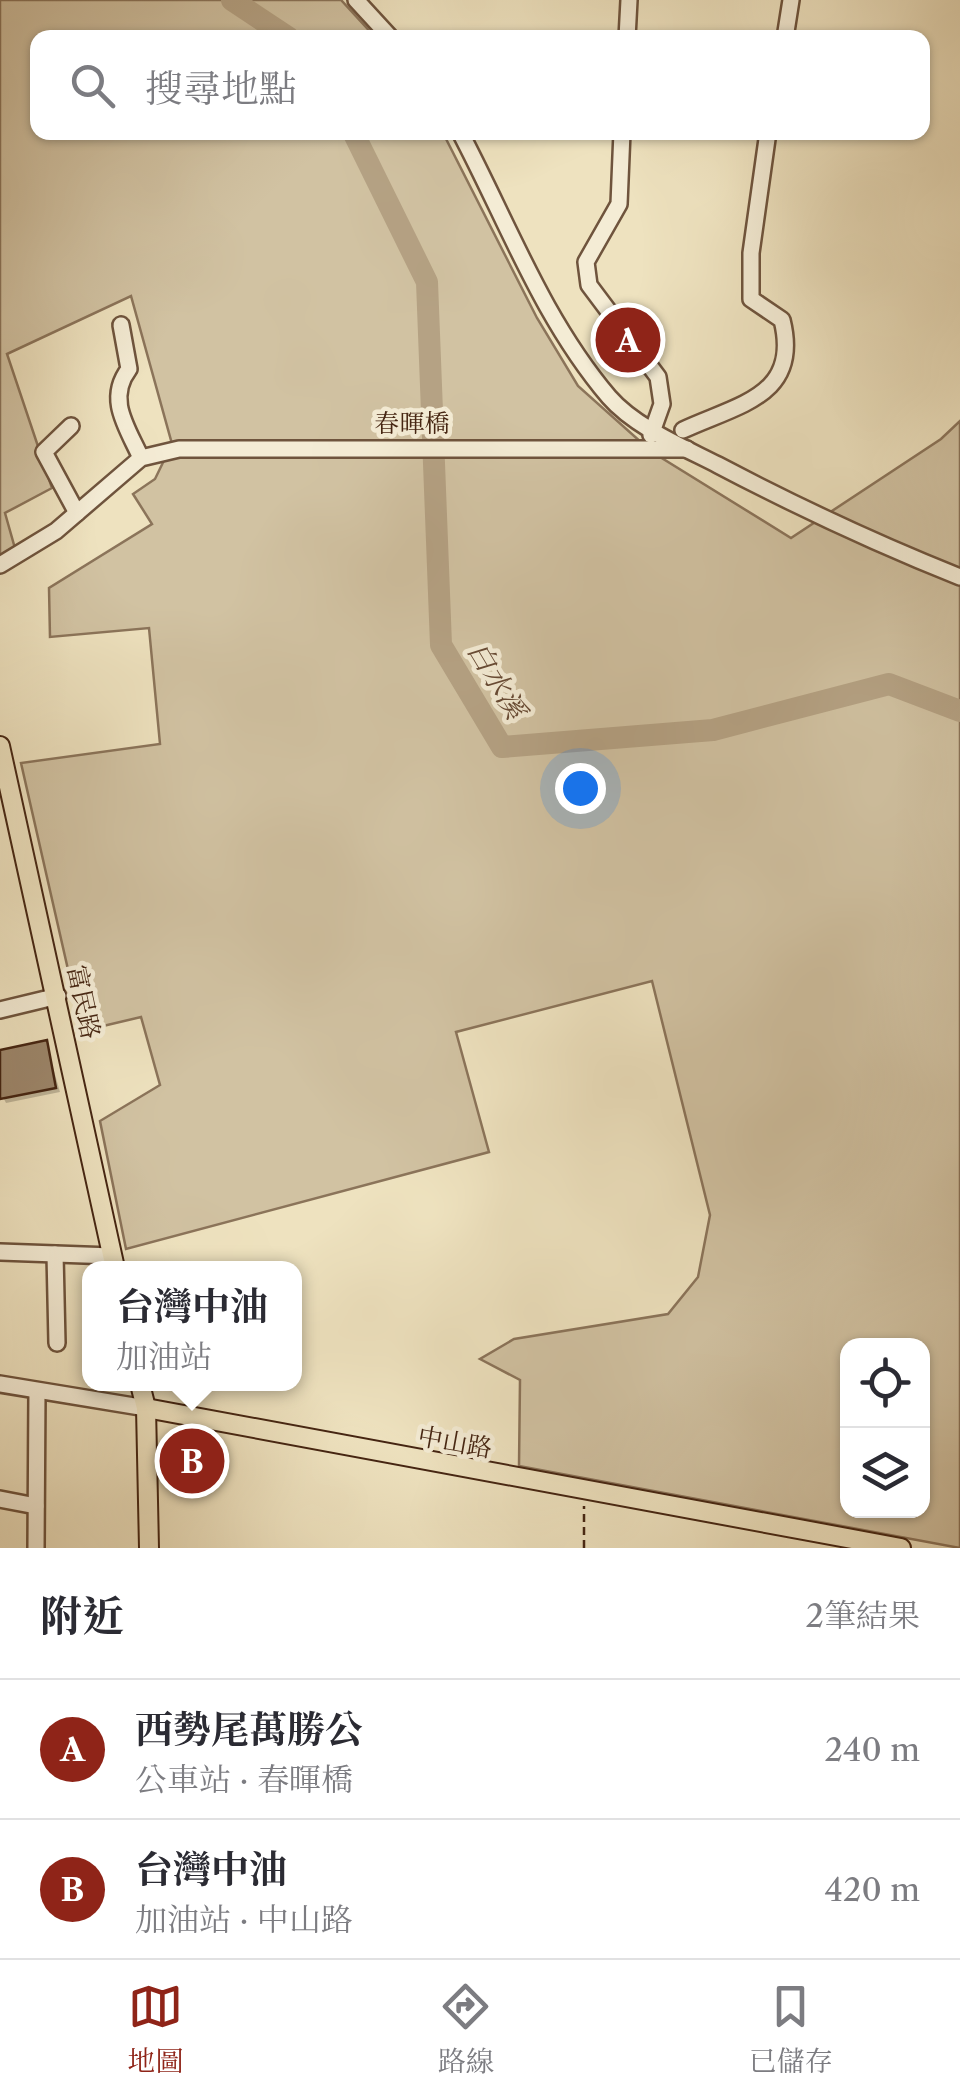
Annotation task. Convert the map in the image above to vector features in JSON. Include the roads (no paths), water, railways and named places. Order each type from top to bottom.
[{"type":"main road","name":"富民路","points":[[0,746],[58,996],[113,1261]]},
{"type":"main road","points":[[142,1391],[146,1408],[149,1548]]},
{"type":"main road","name":"中山路","points":[[146,1408],[902,1548]]},
{"type":"street","points":[[356,0],[384,30]]},
{"type":"street","points":[[627,30],[629,0]]},
{"type":"street","points":[[786,30],[791,0]]},
{"type":"street","points":[[464,140],[530,280],[567,343],[612,401],[687,449],[834,526],[960,578]]},
{"type":"street","points":[[622,140],[618,204],[586,262],[589,285],[658,377],[662,404],[645,448]]},
{"type":"street","points":[[683,430],[762,394],[781,376],[785,362],[782,320],[752,299],[751,253],[767,140]]},
{"type":"street","points":[[0,565],[77,513],[141,458],[116,401],[118,382],[129,368],[120,325]]},
{"type":"street","points":[[71,426],[44,452],[77,513]]},
{"type":"street","name":"春暉橋","points":[[141,458],[179,448],[687,449]]},
{"type":"street","points":[[0,1010],[58,996]]},
{"type":"street","points":[[0,1252],[106,1261]]},
{"type":"street","points":[[55,1254],[57,1343]]},
{"type":"street","name":"中山路","points":[[0,1384],[146,1408]]},
{"type":"street","points":[[36,1391],[36,1548]]},
{"type":"street","points":[[0,1499],[36,1506]]},
{"type":"waterway","name":"白水溪","points":[[232,0],[277,30]]},
{"type":"waterway","name":"白水溪","points":[[357,140],[427,282],[441,645],[502,747],[713,730],[889,684],[960,711]]},
{"type":"place","name":"西勢尾萬勝公","points":[[628,340]]},
{"type":"place","name":"台灣中油","points":[[192,1461]]}]
